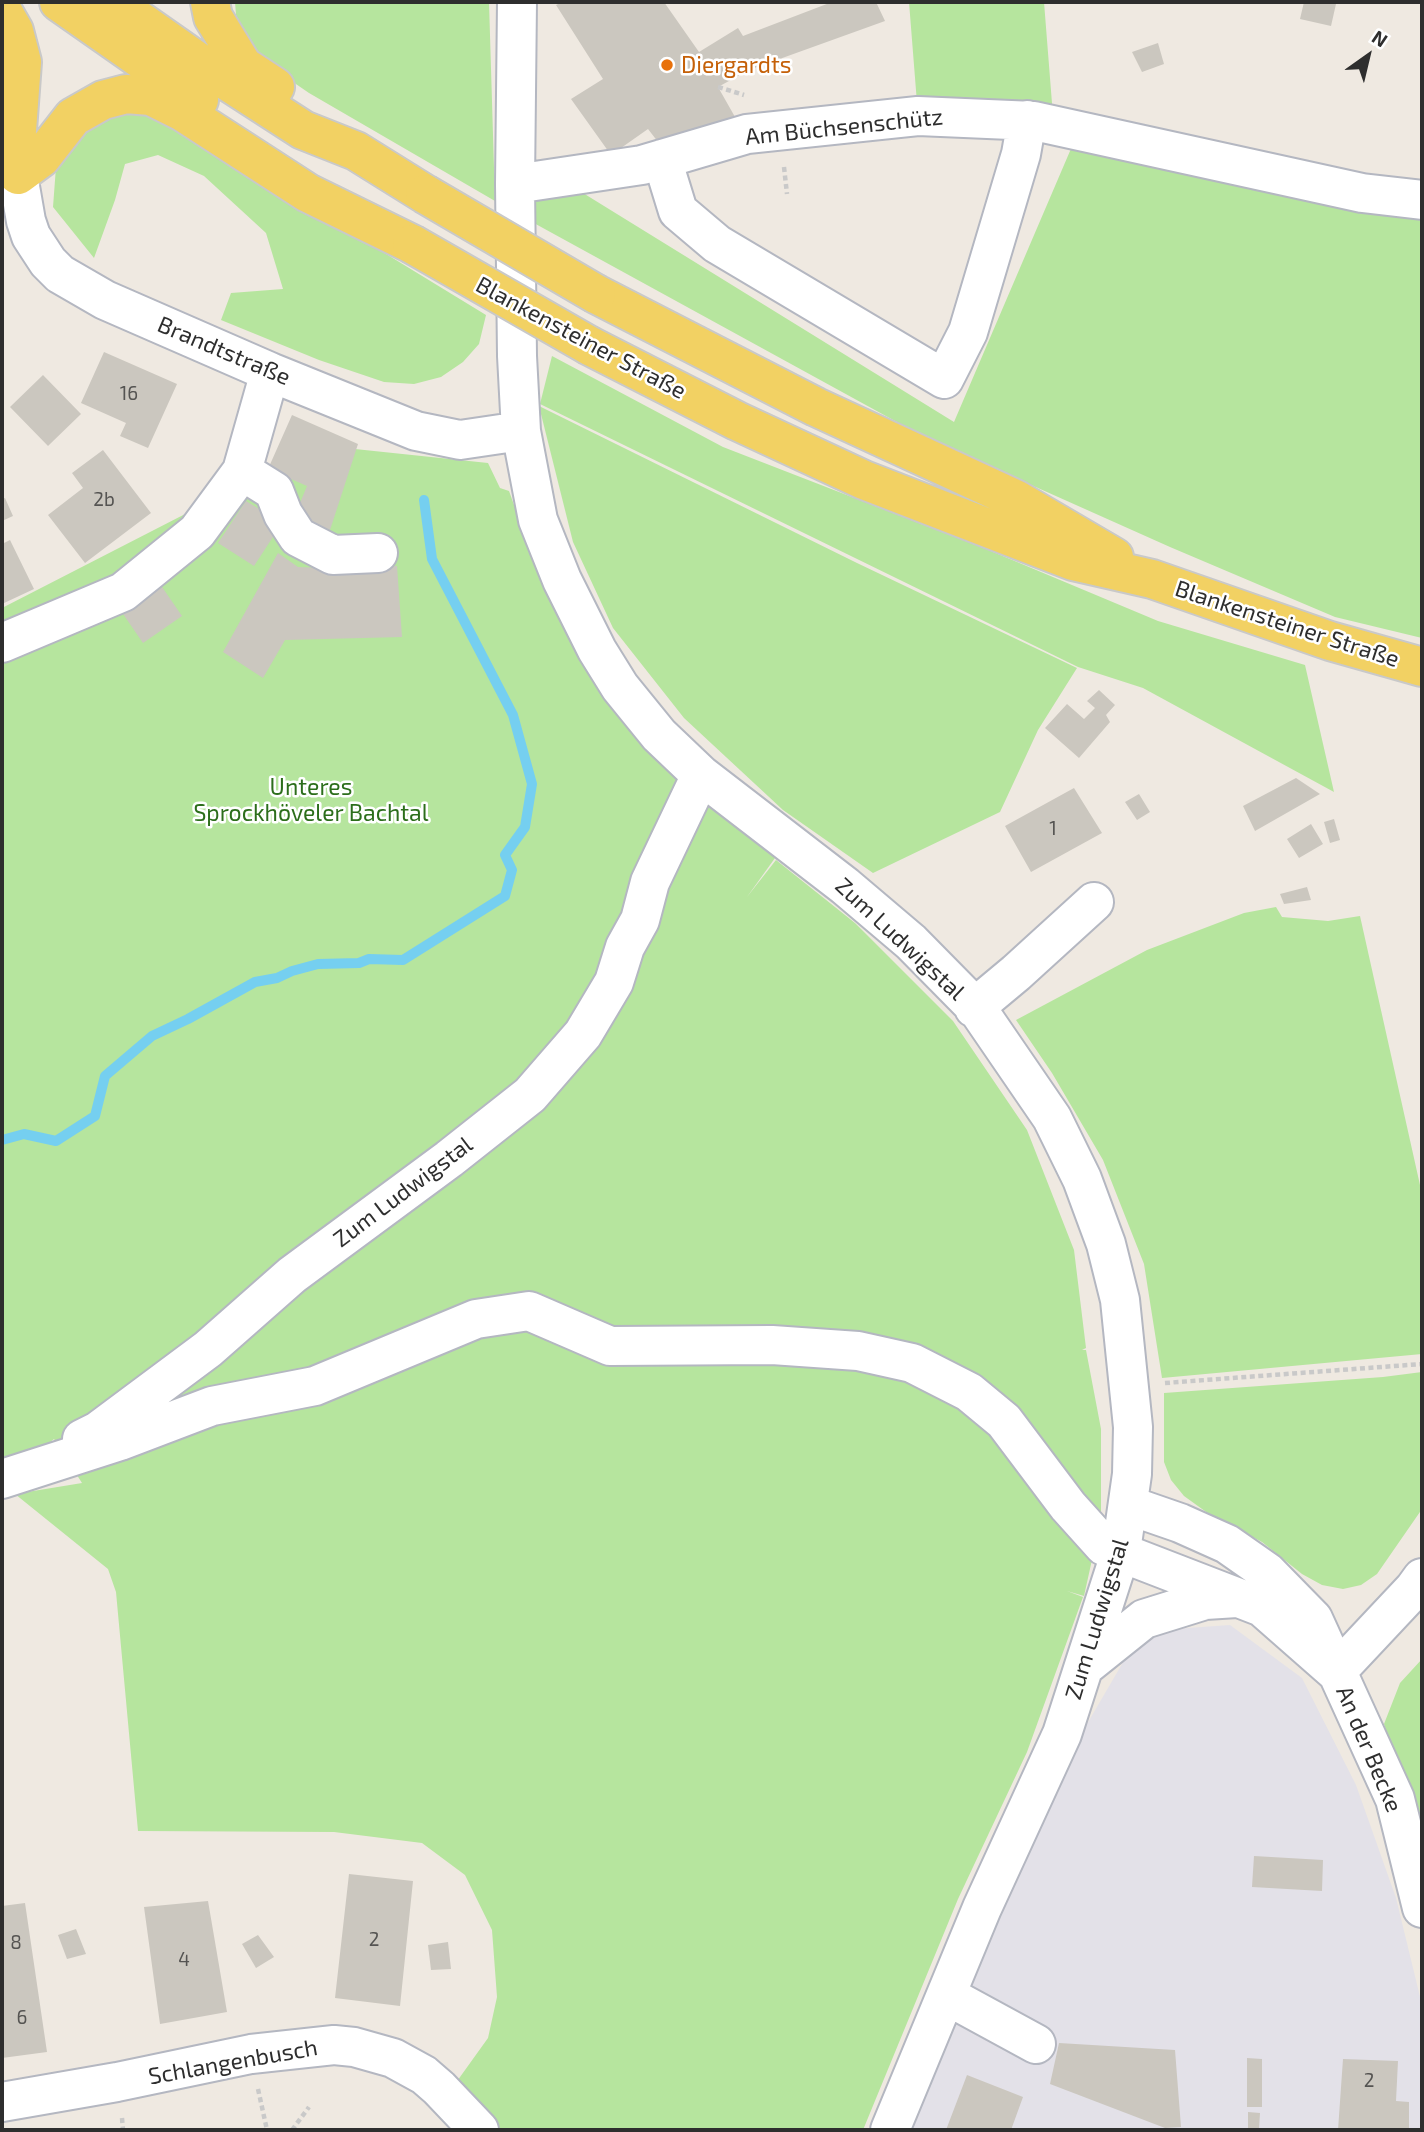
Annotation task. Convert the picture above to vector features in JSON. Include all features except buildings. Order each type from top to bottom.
[{"type":"main road","name":"Blankensteiner Straße","points":[[59,2],[219,114],[341,190],[412,244],[590,346],[737,421],[864,480],[1073,561],[1152,579],[1330,641],[1422,667]]},
{"type":"main road","name":"Blankensteiner Straße","points":[[113,2],[207,68],[303,130],[356,151],[596,294],[816,407],[1015,499],[1152,579]]},
{"type":"main road","points":[[210,2],[213,16],[243,66],[313,113],[356,151]]},
{"type":"main road","points":[[2,10],[14,31],[22,61],[16,144],[10,168]]},
{"type":"main road","points":[[10,168],[41,158],[73,117],[103,100],[126,94],[151,96],[183,111],[308,193],[412,244]]},
{"type":"street","points":[[515,184],[517,2]]},
{"type":"street","name":"Am Büchsenschütz","points":[[515,184],[642,165],[747,134],[918,116],[1027,120],[1362,193],[1422,200]]},
{"type":"street","points":[[662,159],[678,211],[717,244],[944,379],[968,332],[1021,154],[1027,120]]},
{"type":"street","name":"Brandtstraße","points":[[10,168],[31,236],[48,262],[60,274],[105,300],[270,372],[416,430],[460,440],[521,431]]},
{"type":"street","name":"Zum Ludwigstal","points":[[515,184],[517,356],[521,431],[530,490],[546,546],[597,649],[620,687],[640,713],[680,756],[902,934],[974,1007],[1052,1118],[1082,1179],[1107,1244],[1120,1300],[1133,1427],[1132,1474],[1121,1551],[1062,1734],[982,1908],[890,2130]]},
{"type":"street","points":[[2,643],[123,592],[197,532],[242,471],[270,372]]},
{"type":"street","points":[[242,471],[274,491],[283,514],[298,537],[333,555],[378,553]]},
{"type":"street","name":"Zum Ludwigstal","points":[[7,1477],[98,1431],[208,1349],[292,1275],[449,1159],[530,1095],[583,1034],[614,982],[625,947],[640,920],[650,882],[701,775]]},
{"type":"street","points":[[974,1007],[1094,902]]},
{"type":"street","name":"An der Becke","points":[[7,1477],[120,1441],[212,1406],[315,1386],[476,1319],[529,1311],[610,1346],[772,1345],[858,1351],[912,1363],[969,1392],[1004,1421],[1055,1489],[1104,1546],[1262,1607],[1336,1672]]},
{"type":"street","name":"An der Becke","points":[[1128,1505],[1180,1522],[1227,1544],[1267,1572],[1313,1619],[1395,1799],[1422,1908]]},
{"type":"street","points":[[1336,1672],[1414,1589],[1422,1577]]},
{"type":"street","name":"An der Becke","points":[[1084,1667],[1144,1619],[1205,1600],[1237,1598]]},
{"type":"street","points":[[946,1995],[1035,2044]]},
{"type":"street","name":"Schlangenbusch","points":[[2,2102],[117,2082],[251,2054],[334,2045],[376,2053],[408,2066],[439,2088],[479,2130]]},
{"type":"path","points":[[1129,1382],[1163,1384],[1422,1364]]},
{"type":"path","points":[[292,2130],[309,2108]]},
{"type":"shaded area","points":[[1230,1625],[1302,1678],[1356,1785],[1396,1898],[1422,2005],[1422,2130],[904,2130],[1073,1748],[1136,1640],[1174,1629]]},
{"type":"green space","points":[[235,2],[489,2],[495,201],[309,93],[277,71],[251,48],[236,15]]},
{"type":"green space","points":[[909,2],[1044,2],[1053,116],[917,103]]},
{"type":"green space","points":[[152,111],[486,315],[479,344],[463,362],[441,377],[414,384],[384,382],[319,360],[221,320],[231,293],[283,289],[266,233],[204,176],[158,155],[125,164],[94,258],[53,207],[56,167],[82,131],[115,112]]},
{"type":"green space","points":[[1076,137],[1422,214],[1422,638],[1335,617],[926,438],[532,222],[528,190],[570,185],[954,422]]},
{"type":"green space","points":[[552,356],[723,447],[986,549],[1158,621],[1305,665],[1334,792],[1143,688],[1078,667],[540,404]]},
{"type":"green space","points":[[539,406],[1077,668],[1038,730],[1000,812],[873,873],[783,810],[684,718],[613,628],[573,542]]},
{"type":"green space","name":"Unteres Sprockhöveler Bachtal","points":[[336,447],[488,463],[500,488],[509,491],[535,563],[646,744],[775,858],[747,897],[776,860],[855,923],[953,1021],[1027,1130],[1074,1250],[1086,1348],[1082,1350],[1086,1350],[1101,1429],[1101,1519],[1084,1596],[1067,1591],[1083,1597],[1027,1752],[958,1899],[863,2130],[494,2130],[455,2084],[488,2038],[497,1997],[492,1930],[465,1875],[422,1843],[334,1832],[138,1831],[116,1592],[108,1569],[15,1494],[82,1483],[54,1439],[2,1469],[2,608],[265,473]]},
{"type":"green space","points":[[1276,907],[1282,917],[1328,921],[1360,916],[1422,1194],[1422,1354],[1162,1378],[1144,1264],[1103,1160],[1052,1073],[1016,1020],[1147,950],[1244,913]]},
{"type":"green space","points":[[1422,1372],[1422,1509],[1377,1574],[1361,1585],[1343,1589],[1322,1585],[1302,1574],[1262,1542],[1209,1514],[1184,1496],[1171,1480],[1164,1462],[1164,1393]]},
{"type":"green space","points":[[1422,1659],[1422,1838],[1384,1724],[1400,1683]]},
{"type":"waterway","points":[[2,1140],[24,1134],[56,1141],[95,1116],[105,1076],[152,1036],[255,982],[277,978],[318,964],[359,963],[369,959],[403,960],[505,896],[512,870],[505,855],[525,827],[532,784],[513,715],[432,559],[424,500]]},
{"type":"place","name":"Diergardts","points":[[667,65]]}]
